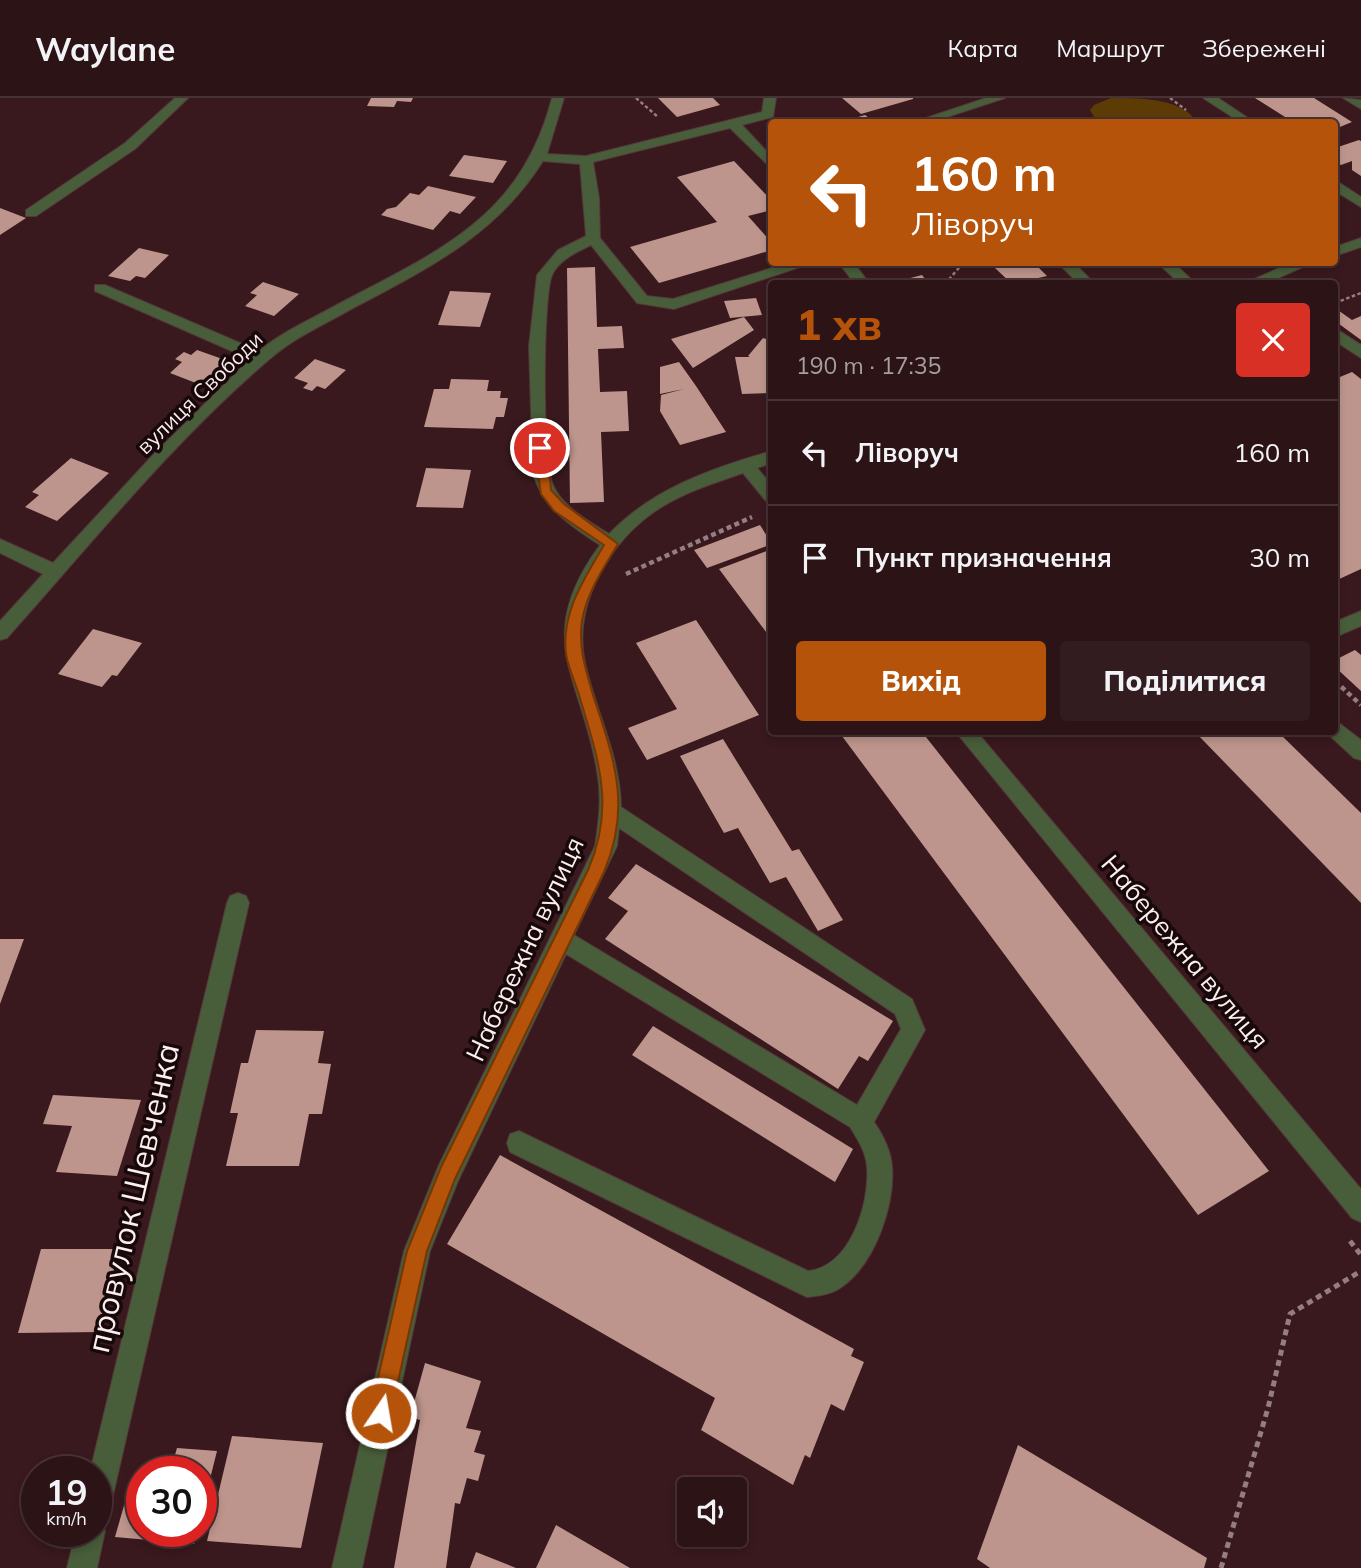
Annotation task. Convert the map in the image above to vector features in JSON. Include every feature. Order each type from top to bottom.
[{"type":"street","points":[[31,213],[116,156],[157,124],[182,98]]},
{"type":"street","name":"вулиця Свободи","points":[[0,633],[189,428],[261,358],[303,329],[450,248],[485,224],[520,188],[539,157],[558,98]]},
{"type":"street","points":[[539,157],[586,160],[733,123],[768,114],[770,98]]},
{"type":"street","points":[[930,119],[999,98]]},
{"type":"street","points":[[1209,98],[1243,119]]},
{"type":"street","points":[[1349,98],[1361,106]]},
{"type":"street","points":[[733,123],[768,162]]},
{"type":"street","points":[[586,160],[592,198],[593,238],[642,300],[674,304],[795,266]]},
{"type":"street","points":[[1338,186],[1361,203]]},
{"type":"street","points":[[593,238],[563,253],[544,275],[537,346],[541,474],[545,491],[559,507],[611,544]]},
{"type":"street","points":[[1338,251],[1361,243]]},
{"type":"street","points":[[848,266],[860,280]]},
{"type":"street","points":[[1068,266],[1084,280]]},
{"type":"street","points":[[1169,266],[1184,280]]},
{"type":"street","points":[[1264,280],[1291,266]]},
{"type":"street","points":[[100,288],[261,358]]},
{"type":"street","points":[[1338,335],[1361,353]]},
{"type":"street","name":"Набережна вулиця","points":[[347,1568],[417,1251],[448,1174],[607,846],[612,812],[610,772],[573,654],[575,622],[590,578],[611,544],[641,514],[670,495],[768,458]]},
{"type":"street","points":[[746,466],[768,493]]},
{"type":"street","points":[[0,545],[55,572]]},
{"type":"street","points":[[1338,628],[1361,618]]},
{"type":"street","points":[[1338,731],[1361,752]]},
{"type":"street","name":"Набережна вулиця","points":[[968,735],[1361,1209]]},
{"type":"street","points":[[612,812],[904,1007],[913,1030],[868,1111],[859,1119]]},
{"type":"street","name":"провулок Шевченка","points":[[108,1456],[238,903]]},
{"type":"street","points":[[519,1143],[807,1284],[835,1278],[850,1260],[872,1217],[881,1187],[877,1154],[859,1119],[561,939]]},
{"type":"street","points":[[82,1568],[87,1547]]},
{"type":"path","points":[[948,280],[961,266]]},
{"type":"path","points":[[1338,302],[1361,293]]},
{"type":"path","points":[[590,578],[615,578],[626,574],[761,513]]},
{"type":"path","points":[[1338,684],[1361,705]]},
{"type":"path","points":[[1221,1568],[1268,1408],[1290,1314],[1361,1271]]},
{"type":"shaded area","points":[[1111,98],[1147,99],[1181,108],[1194,119],[1095,119],[1090,110],[1094,105]]},
{"type":"building","points":[[371,98],[413,98],[411,102],[397,101],[394,107],[367,106]]},
{"type":"building","points":[[658,98],[713,98],[720,105],[677,117]]},
{"type":"building","points":[[842,98],[913,98],[913,99],[861,114]]},
{"type":"building","points":[[1255,98],[1314,98],[1352,122],[1338,128],[1338,119],[1288,119]]},
{"type":"building","points":[[865,115],[870,119],[852,119]]},
{"type":"building","points":[[1361,141],[1361,176],[1352,170],[1352,161],[1338,164],[1338,147]]},
{"type":"building","points":[[464,155],[507,161],[493,183],[449,176]]},
{"type":"building","points":[[734,161],[768,197],[768,211],[748,216],[768,238],[768,251],[659,283],[630,247],[717,222],[677,177]]},
{"type":"building","points":[[428,186],[476,197],[460,214],[450,211],[433,230],[381,215],[387,209],[396,207],[410,193],[419,195]]},
{"type":"building","points":[[0,208],[26,218],[0,235]]},
{"type":"building","points":[[139,248],[169,255],[145,278],[136,276],[130,281],[108,276]]},
{"type":"building","points":[[1037,266],[1047,276],[1030,280],[1008,280],[995,268]]},
{"type":"building","points":[[595,267],[597,327],[622,326],[624,348],[598,349],[600,392],[627,391],[629,431],[601,432],[604,502],[570,503],[567,268]]},
{"type":"building","points":[[922,275],[926,280],[903,280]]},
{"type":"building","points":[[263,282],[299,294],[274,316],[245,306],[257,295],[250,293]]},
{"type":"building","points":[[450,291],[491,293],[480,327],[438,325]]},
{"type":"building","points":[[756,298],[762,315],[730,318],[724,301]]},
{"type":"building","points":[[1338,310],[1352,320],[1361,316],[1361,340],[1338,323]]},
{"type":"building","points":[[744,317],[754,330],[693,368],[671,339]]},
{"type":"building","points":[[763,338],[768,340],[768,393],[742,394],[735,357],[750,357],[748,356]]},
{"type":"building","points":[[197,350],[228,361],[201,385],[170,373],[182,362],[175,359],[184,352],[191,355]]},
{"type":"building","points":[[315,359],[346,370],[325,389],[317,386],[312,391],[303,388],[308,383],[294,378]]},
{"type":"building","points":[[679,362],[726,432],[680,445],[660,411],[661,395],[684,389],[660,394],[660,367]]},
{"type":"building","points":[[1352,372],[1361,379],[1361,569],[1338,580],[1338,378]]},
{"type":"building","points":[[451,379],[489,380],[487,391],[501,391],[500,398],[508,398],[504,417],[496,417],[493,429],[424,427],[434,389],[449,389]]},
{"type":"building","points":[[71,458],[109,473],[57,521],[25,507],[39,495],[32,492]]},
{"type":"building","points":[[426,468],[471,470],[463,508],[416,507]]},
{"type":"building","points":[[760,525],[768,538],[768,545],[707,568],[694,550]]},
{"type":"building","points":[[768,551],[768,635],[719,569]]},
{"type":"building","points":[[696,620],[759,715],[647,760],[628,728],[677,709],[636,643]]},
{"type":"building","points":[[93,629],[142,643],[117,676],[112,675],[102,687],[58,674]]},
{"type":"building","points":[[1355,650],[1361,655],[1361,691],[1338,670],[1338,658]]},
{"type":"building","points":[[841,735],[924,735],[1269,1171],[1198,1215]]},
{"type":"building","points":[[1198,735],[1281,735],[1361,813],[1361,903]]},
{"type":"building","points":[[723,739],[792,851],[799,849],[843,920],[818,931],[786,877],[770,883],[738,828],[724,833],[680,756]]},
{"type":"building","points":[[636,864],[893,1021],[868,1061],[859,1056],[838,1089],[605,939],[628,911],[608,898]]},
{"type":"building","points":[[0,939],[24,939],[0,1004]]},
{"type":"building","points":[[653,1026],[853,1149],[835,1182],[632,1055]]},
{"type":"building","points":[[256,1030],[324,1031],[318,1063],[331,1064],[322,1114],[309,1114],[299,1166],[226,1166],[238,1113],[230,1113],[241,1063],[248,1063]]},
{"type":"building","points":[[53,1095],[141,1100],[117,1176],[56,1172],[72,1126],[43,1124]]},
{"type":"building","points":[[500,1155],[854,1349],[851,1356],[864,1362],[844,1411],[831,1404],[810,1458],[805,1455],[793,1485],[701,1430],[715,1398],[447,1244]]},
{"type":"building","points":[[41,1249],[119,1249],[99,1332],[18,1333]]},
{"type":"building","points":[[425,1363],[481,1381],[466,1428],[481,1431],[474,1452],[485,1455],[478,1481],[467,1478],[460,1504],[455,1503],[446,1568],[394,1568],[420,1420],[410,1417]]},
{"type":"building","points":[[232,1436],[323,1443],[301,1548],[217,1542],[217,1499]]},
{"type":"building","points":[[1018,1445],[1207,1558],[1204,1568],[990,1568],[977,1559]]},
{"type":"building","points":[[177,1448],[217,1451],[216,1456],[175,1456]]},
{"type":"building","points":[[126,1498],[126,1538],[115,1537]]},
{"type":"building","points":[[556,1525],[630,1568],[536,1568]]},
{"type":"building","points":[[476,1552],[516,1568],[470,1568]]},
{"type":"route","points":[[381,1413],[417,1251],[448,1174],[607,846],[613,796],[610,772],[573,654],[575,622],[583,591],[611,544],[559,507],[545,491],[540,448]]}]
